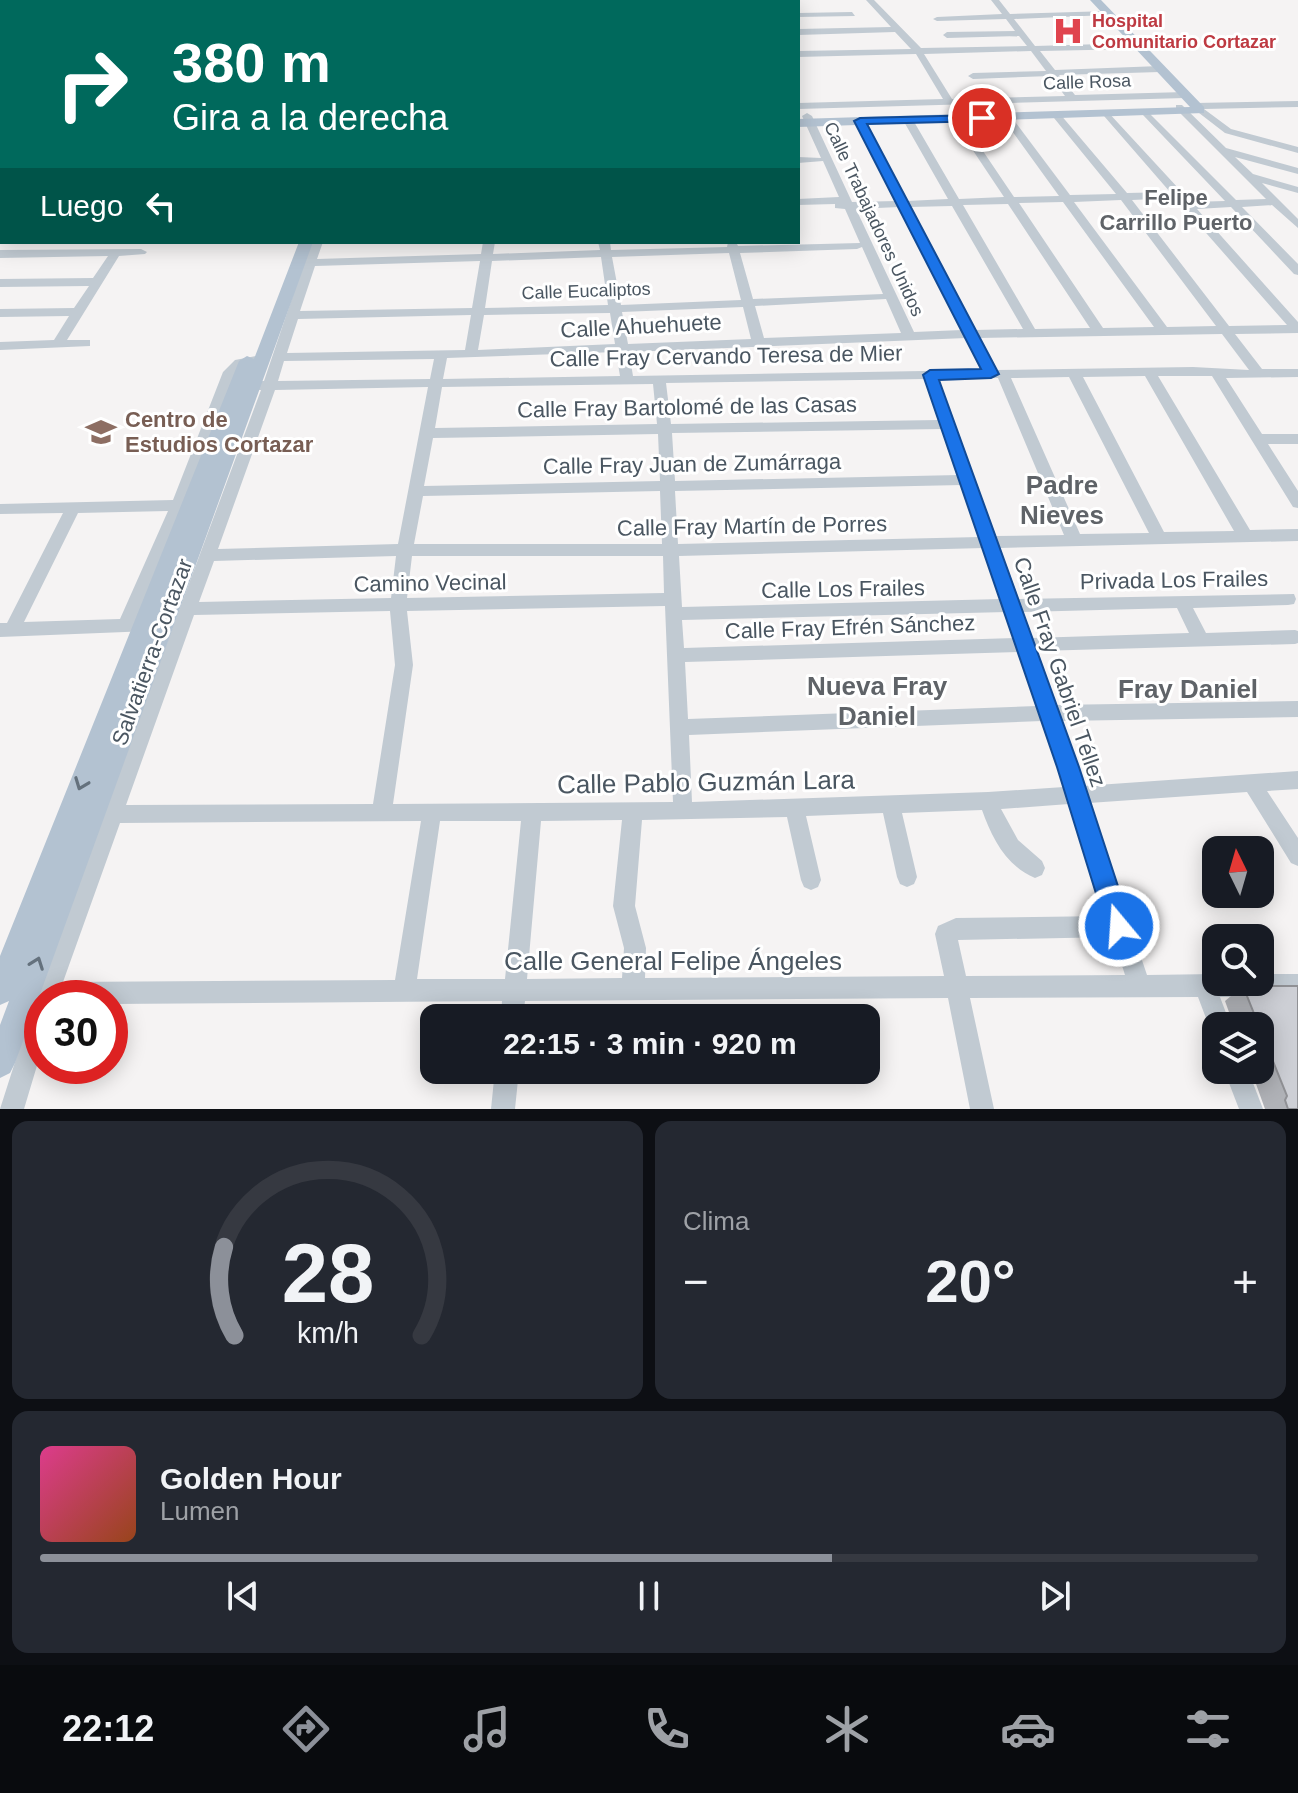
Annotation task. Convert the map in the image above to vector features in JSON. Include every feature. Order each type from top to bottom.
[{"type":"main road","points":[[1092,0],[1190,105]]},
{"type":"main road","points":[[802,118],[860,121],[1057,116],[1146,113],[1190,105]]},
{"type":"main road","points":[[802,118],[1190,105]]},
{"type":"main road","name":"Salvatierra-Cortazar","points":[[0,991],[185,496],[258,371],[293,244]]},
{"type":"main road","name":"Salvatierra-Cortazar","points":[[0,1063],[258,371],[308,253]]},
{"type":"street","points":[[827,0],[834,14]]},
{"type":"street","points":[[870,0],[919,52],[949,102]]},
{"type":"street","points":[[995,0],[1072,98]]},
{"type":"street","points":[[800,15],[852,14]]},
{"type":"street","points":[[937,19],[1104,14]]},
{"type":"street","points":[[800,32],[900,29]]},
{"type":"street","points":[[947,35],[1020,33]]},
{"type":"street","points":[[800,54],[1134,46]]},
{"type":"street","points":[[973,76],[1156,69]]},
{"type":"street","name":"Calle Rosa","points":[[802,118],[949,102],[1072,98],[1190,105],[1298,104]]},
{"type":"street","points":[[1190,105],[1228,131],[1298,150]]},
{"type":"street","points":[[1190,105],[1223,151],[1298,225]]},
{"type":"street","points":[[1146,113],[1298,271]]},
{"type":"street","points":[[1107,114],[1185,206],[1297,329]]},
{"type":"street","points":[[1057,116],[1124,197],[1259,374]]},
{"type":"street","points":[[1007,117],[1164,332]]},
{"type":"street","name":"Calle Trabajadores Unidos","points":[[802,118],[818,160],[843,203],[857,246],[903,336]]},
{"type":"street","name":"Calle Trabajadores Unidos","points":[[802,118],[903,336]]},
{"type":"street","points":[[957,119],[1099,332]]},
{"type":"street","points":[[908,120],[1031,333]]},
{"type":"street","points":[[860,121],[970,334],[996,374],[1075,541]]},
{"type":"street","points":[[1223,151],[1298,171]]},
{"type":"street","points":[[800,160],[818,160]]},
{"type":"street","points":[[1250,176],[1298,190]]},
{"type":"street","points":[[800,202],[956,202],[1176,195]]},
{"type":"street","points":[[1185,206],[1274,202]]},
{"type":"street","points":[[471,354],[489,244]]},
{"type":"street","points":[[733,246],[758,341]]},
{"type":"street","points":[[53,980],[207,555],[258,371],[292,315],[308,253],[486,258],[605,248],[857,246]]},
{"type":"street","points":[[605,248],[627,379]]},
{"type":"street","points":[[57,345],[75,312],[116,252]]},
{"type":"street","points":[[0,254],[141,252]]},
{"type":"street","points":[[0,283],[95,282]]},
{"type":"street","name":"Calle Eucaliptos","points":[[292,315],[615,309],[881,297]]},
{"type":"street","points":[[0,313],[75,312]]},
{"type":"street","name":"Calle Ahuehuete","points":[[258,371],[441,355],[758,341],[1297,329]]},
{"type":"street","points":[[0,346],[85,343]]},
{"type":"street","points":[[382,812],[404,665],[398,606],[405,550],[441,355]]},
{"type":"street","name":"Calle Fray Cervando Teresa de Mier","points":[[258,371],[437,381],[1215,371],[1298,373]]},
{"type":"street","points":[[1215,371],[1298,503]]},
{"type":"street","points":[[1149,372],[1246,537]]},
{"type":"street","points":[[1074,373],[1160,539]]},
{"type":"street","name":"Calle Fray Gabriel Téllez","points":[[930,375],[1013,606],[1140,986]]},
{"type":"street","points":[[659,379],[665,429],[683,811]]},
{"type":"street","name":"Calle Fray Bartolomé de las Casas","points":[[428,433],[948,424]]},
{"type":"street","points":[[1258,439],[1298,439]]},
{"type":"street","name":"Calle Fray Juan de Zumárraga","points":[[418,491],[968,480]]},
{"type":"street","points":[[0,509],[185,496]]},
{"type":"street","points":[[6,630],[74,506]]},
{"type":"street","name":"Calle Fray Martín de Porres","points":[[207,555],[405,550],[671,550],[1298,535]]},
{"type":"street","name":"Privada Los Frailes","points":[[1013,606],[1288,599]]},
{"type":"street","points":[[1182,602],[1202,641]]},
{"type":"street","name":"Calle Los Frailes","points":[[674,606],[1013,606]]},
{"type":"street","name":"Camino Vecinal","points":[[188,609],[674,606]]},
{"type":"street","points":[[6,630],[135,626]]},
{"type":"street","name":"Calle Fray Efrén Sánchez","points":[[676,655],[1295,637]]},
{"type":"street","points":[[679,727],[1049,713],[1298,709]]},
{"type":"street","name":"Calle Pablo Guzmán Lara","points":[[115,814],[683,811],[988,801],[1298,780]]},
{"type":"street","points":[[1253,785],[1298,856]]},
{"type":"street","points":[[988,801],[1005,842],[1014,854],[1035,868]]},
{"type":"street","points":[[890,803],[907,877]]},
{"type":"street","points":[[794,806],[811,880]]},
{"type":"street","points":[[514,1004],[532,811]]},
{"type":"street","points":[[633,811],[624,906],[635,948],[633,988]]},
{"type":"street","points":[[404,990],[432,812]]},
{"type":"street","points":[[982,1109],[946,934],[951,930],[1119,926]]},
{"type":"street","name":"Calle General Felipe Ángeles","points":[[128,998],[404,990],[1202,985]]},
{"type":"street","name":"Calle General Felipe Ángeles","points":[[1274,985],[1298,985]]},
{"type":"street","points":[[12,1109],[24,1070]]},
{"type":"street","points":[[503,1109],[506,1084]]},
{"type":"street","points":[[1241,1084],[1251,1109]]},
{"type":"building","points":[[1274,986],[1298,986],[1298,1109],[1288,1109],[1287,1096],[1274,1064],[1274,1012],[1253,1012],[1247,996],[1274,996]]},
{"type":"place","name":"Hospital Comunitario Cortazar","points":[[1068,31]]},
{"type":"place","name":"Centro de Estudios Cortazar","points":[[101,432]]},
{"type":"district","name":"Felipe Carrillo Puerto","points":[[1176,210]]},
{"type":"district","name":"Padre Nieves","points":[[1062,500]]},
{"type":"district","name":"Fray Daniel","points":[[1188,689]]},
{"type":"district","name":"Nueva Fray Daniel","points":[[877,701]]},
{"type":"route","points":[[982,118],[860,121],[991,374],[930,375],[1068,767],[1119,926]]}]
